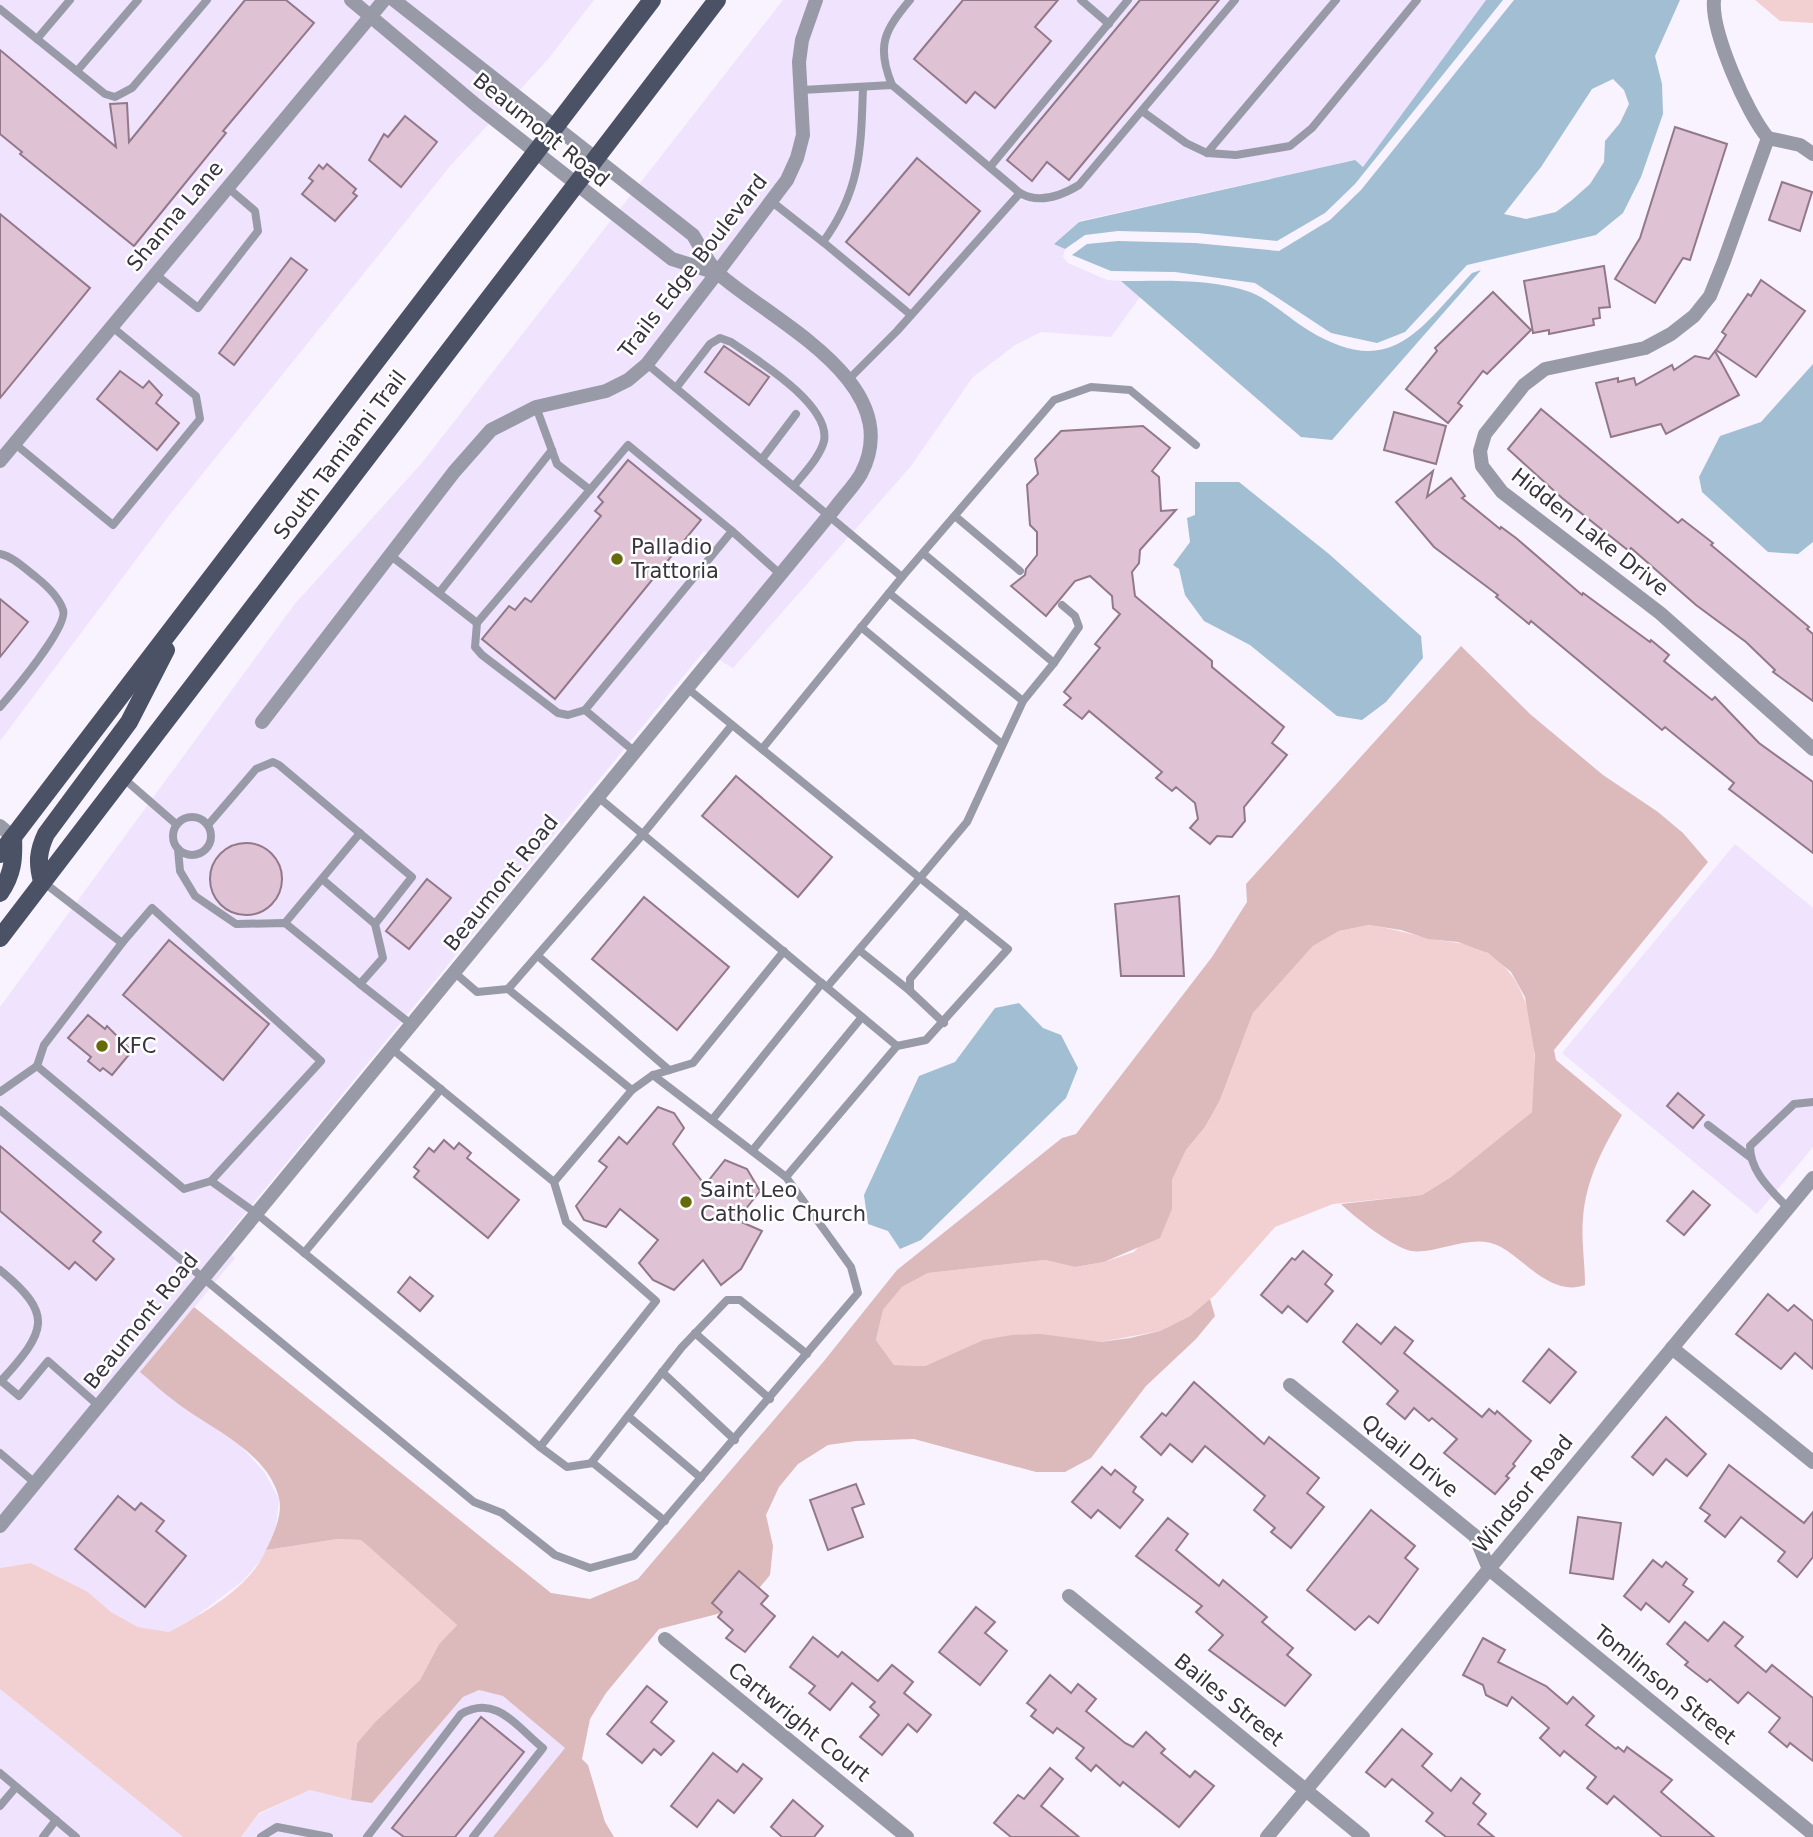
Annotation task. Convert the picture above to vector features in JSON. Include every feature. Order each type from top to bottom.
[{"type":"main road","name":"South Tamiami Trail","points":[[0,854],[6,832],[187,609],[652,0]]},
{"type":"main road","name":"South Tamiami Trail","points":[[0,938],[717,0]]},
{"type":"main road","points":[[42,881],[38,866],[39,849],[46,834],[130,722],[187,609]]},
{"type":"main road","points":[[0,893],[10,877],[14,860],[6,832]]},
{"type":"street","name":"Beaumont Road","points":[[351,0],[535,152],[672,259],[717,273]]},
{"type":"street","name":"Shanna Lane","points":[[0,461],[384,0]]},
{"type":"street","name":"Beaumont Road","points":[[0,1526],[780,575],[860,475],[868,455],[871,430],[866,412],[849,378],[717,273],[693,235],[394,0]]},
{"type":"street","name":"Trails Edge Boulevard","points":[[262,722],[390,555],[491,430],[512,416],[536,407],[606,391],[628,380],[647,364],[717,273],[787,180],[797,158],[803,135],[802,40],[816,0]]},
{"type":"street","points":[[1714,0],[1717,31],[1754,122],[1768,138],[1800,145],[1813,154]]},
{"type":"street","name":"Hidden Lake Drive","points":[[1768,138],[1720,273],[1710,296],[1694,316],[1671,334],[1646,348],[1545,369],[1524,385],[1485,434],[1480,451],[1482,466],[1502,492],[1660,613],[1813,749]]},
{"type":"street","name":"Windsor Road","points":[[1267,1837],[1813,1178]]},
{"type":"street","points":[[1672,1348],[1813,1462]]},
{"type":"street","name":"Quail Drive","points":[[1290,1385],[1475,1536],[1489,1569]]},
{"type":"street","name":"Tomlinson Street","points":[[1489,1569],[1813,1834]]},
{"type":"street","name":"Bailes Street","points":[[1069,1596],[1363,1837]]},
{"type":"street","name":"Cartwright Court","points":[[665,1639],[907,1837]]},
{"type":"lane","points":[[37,40],[70,0]]},
{"type":"lane","points":[[77,71],[138,0]]},
{"type":"lane","points":[[0,9],[105,94],[123,94],[207,0]]},
{"type":"lane","points":[[910,0],[888,29],[884,41],[884,62],[892,85],[1028,198],[1045,198],[1079,185],[1235,0]]},
{"type":"lane","points":[[1081,0],[1109,23]]},
{"type":"lane","points":[[990,167],[1128,0]]},
{"type":"lane","points":[[1207,153],[1336,0]]},
{"type":"lane","points":[[1142,111],[1186,143],[1207,153],[1236,155],[1290,146],[1300,140],[1417,0]]},
{"type":"lane","points":[[802,90],[892,85]]},
{"type":"lane","points":[[823,242],[841,217],[858,172],[863,87]]},
{"type":"lane","points":[[155,274],[198,307],[258,231],[255,211],[227,187]]},
{"type":"lane","points":[[849,378],[912,315],[1020,193]]},
{"type":"lane","points":[[771,201],[912,315]]},
{"type":"lane","points":[[15,443],[113,525],[200,419],[196,396],[111,326]]},
{"type":"lane","points":[[676,388],[710,344],[720,338],[731,342],[796,391],[816,410],[825,431],[820,450],[794,486]]},
{"type":"lane","points":[[647,364],[902,577]]},
{"type":"lane","points":[[762,749],[902,577],[1054,400],[1091,387],[1130,390],[1196,445]]},
{"type":"lane","points":[[536,407],[557,464],[590,490]]},
{"type":"lane","points":[[762,459],[796,414]]},
{"type":"lane","points":[[732,531],[585,710],[568,715],[558,713],[475,647],[477,624],[628,445],[732,531],[780,575]]},
{"type":"lane","points":[[439,593],[552,450]]},
{"type":"lane","points":[[955,516],[1020,571]]},
{"type":"lane","points":[[923,553],[1054,663]]},
{"type":"lane","points":[[0,554],[14,561],[44,584],[64,611],[64,621],[0,707]]},
{"type":"lane","points":[[390,555],[477,624]]},
{"type":"lane","points":[[889,593],[1023,701]]},
{"type":"lane","points":[[712,1120],[967,822],[1023,701],[1079,628],[1075,616],[1062,605]]},
{"type":"lane","points":[[861,627],[1003,744]]},
{"type":"lane","points":[[687,688],[1008,949],[926,1041],[897,1046],[786,1177]]},
{"type":"lane","points":[[585,710],[635,752]]},
{"type":"lane","points":[[455,973],[478,992],[508,989],[643,834],[733,725]]},
{"type":"lane","points":[[178,849],[190,855],[202,852],[210,843],[208,825],[256,769],[273,762],[412,877],[375,924]]},
{"type":"lane","points":[[122,776],[176,824]]},
{"type":"lane","points":[[598,797],[897,1046]]},
{"type":"lane","points":[[176,824],[192,816],[208,825]]},
{"type":"lane","points":[[176,824],[173,837],[178,849],[180,871],[195,896],[236,924],[285,923],[412,1025]]},
{"type":"lane","points":[[285,923],[360,833]]},
{"type":"lane","points":[[322,879],[375,924],[383,958],[360,984]]},
{"type":"lane","points":[[42,881],[122,943]]},
{"type":"lane","points":[[0,1092],[37,1066],[44,1045],[152,908],[321,1061],[211,1181],[184,1189],[37,1066]]},
{"type":"lane","points":[[909,991],[910,979],[965,914]]},
{"type":"lane","points":[[859,950],[944,1023]]},
{"type":"lane","points":[[554,1182],[632,1090],[653,1074],[693,1063],[784,951]]},
{"type":"lane","points":[[538,956],[669,1070]]},
{"type":"lane","points":[[508,989],[632,1090]]},
{"type":"lane","points":[[752,1152],[862,1017]]},
{"type":"lane","points":[[392,1049],[554,1182],[566,1222],[656,1301],[540,1447]]},
{"type":"lane","points":[[0,1110],[474,1502],[502,1513],[555,1555],[590,1568],[634,1556],[858,1293],[851,1267],[786,1177],[653,1074]]},
{"type":"lane","points":[[304,1253],[441,1089]]},
{"type":"lane","points":[[1750,1157],[1750,1146],[1771,1124],[1794,1104],[1813,1102]]},
{"type":"lane","points":[[1709,1125],[1750,1157],[1764,1183],[1788,1208]]},
{"type":"lane","points":[[211,1181],[257,1214],[567,1467],[592,1463],[682,1347],[726,1300],[740,1300],[807,1354]]},
{"type":"lane","points":[[0,1270],[27,1293],[35,1305],[38,1318],[30,1346],[1,1381],[19,1396],[48,1361],[99,1406]]},
{"type":"lane","points":[[695,1333],[770,1399]]},
{"type":"lane","points":[[662,1372],[735,1440]]},
{"type":"lane","points":[[628,1416],[701,1478]]},
{"type":"lane","points":[[0,1453],[36,1483]]},
{"type":"lane","points":[[592,1463],[665,1521]]},
{"type":"lane","points":[[367,1837],[461,1714],[475,1706],[491,1706],[543,1748],[473,1837]]},
{"type":"lane","points":[[0,1773],[76,1837]]},
{"type":"lane","points":[[0,1806],[16,1787]]},
{"type":"lane","points":[[43,1837],[56,1820]]},
{"type":"lane","points":[[261,1837],[277,1827],[329,1837]]},
{"type":"shaded area","points":[[0,0],[594,0],[548,59],[451,165],[171,513],[0,741]]},
{"type":"shaded area","points":[[783,0],[1486,0],[1363,167],[1354,160],[1079,221],[1055,243],[1065,249],[1063,257],[1068,263],[1107,280],[1121,281],[1140,297],[1111,337],[1041,332],[1015,345],[972,378],[911,466],[733,668],[704,651],[220,1244],[235,1258],[141,1372],[174,1401],[240,1445],[265,1473],[279,1499],[276,1528],[263,1557],[244,1580],[195,1617],[169,1632],[138,1627],[111,1612],[88,1592],[31,1563],[0,1568],[0,1007],[294,605],[421,464]]},
{"type":"shaded area","points":[[1755,0],[1813,0],[1813,23],[1780,21]]},
{"type":"shaded area","points":[[1461,646],[1530,714],[1603,775],[1658,812],[1683,833],[1708,862],[1554,1050],[1556,1060],[1622,1115],[1602,1152],[1588,1190],[1583,1226],[1585,1285],[1561,1286],[1551,1282],[1501,1247],[1490,1243],[1467,1242],[1421,1251],[1404,1249],[1374,1231],[1341,1204],[1422,1195],[1451,1177],[1532,1112],[1535,1055],[1525,997],[1511,972],[1488,953],[1458,942],[1428,939],[1401,930],[1369,925],[1339,931],[1313,946],[1253,1013],[1220,1100],[1205,1127],[1186,1150],[1172,1180],[1172,1209],[1160,1238],[1104,1262],[1075,1267],[1045,1260],[928,1273],[902,1287],[883,1310],[876,1340],[894,1365],[925,1366],[983,1340],[1012,1335],[1041,1334],[1101,1342],[1160,1331],[1190,1316],[1210,1299],[1215,1316],[1196,1339],[1146,1386],[1091,1458],[1065,1472],[1036,1472],[914,1439],[828,1445],[798,1464],[779,1487],[766,1515],[773,1546],[770,1575],[751,1598],[725,1612],[659,1629],[606,1693],[590,1719],[582,1759],[588,1765],[605,1822],[614,1837],[493,1837],[565,1748],[503,1696],[479,1690],[463,1697],[372,1803],[351,1800],[357,1743],[375,1722],[420,1680],[439,1644],[457,1625],[361,1540],[338,1539],[266,1550],[277,1525],[280,1505],[272,1481],[262,1466],[235,1442],[173,1400],[140,1372],[194,1307],[551,1593],[590,1599],[638,1579],[824,1361],[897,1270],[1062,1138],[1076,1134],[1212,957],[1247,902],[1246,884]]},
{"type":"shaded area","points":[[1735,844],[1813,908],[1813,1147],[1757,1214],[1562,1053]]},
{"type":"shaded area","points":[[1369,925],[1474,947],[1489,954],[1505,968],[1518,985],[1532,1026],[1535,1070],[1532,1112],[1451,1177],[1422,1195],[1333,1204],[1275,1227],[1215,1295],[1190,1316],[1160,1331],[1101,1342],[983,1340],[925,1366],[894,1365],[876,1340],[883,1310],[902,1287],[928,1273],[1045,1260],[1075,1267],[1104,1262],[1134,1252],[1172,1209],[1172,1180],[1186,1150],[1205,1127],[1220,1100],[1253,1013],[1313,946],[1339,931]]},
{"type":"shaded area","points":[[338,1539],[361,1540],[457,1625],[439,1644],[420,1680],[375,1722],[357,1743],[351,1800],[310,1790],[259,1813],[241,1837],[183,1837],[0,1689],[0,1568],[31,1563],[88,1592],[111,1612],[138,1627],[169,1632],[210,1608],[237,1588],[259,1564],[266,1550]]},
{"type":"shaded area","points":[[0,1689],[183,1837],[0,1837]]},
{"type":"shaded area","points":[[479,1690],[503,1696],[565,1748],[493,1837],[241,1837],[259,1814],[310,1790],[372,1803],[463,1697]]},
{"type":"water","points":[[1486,0],[1503,0],[1355,184],[1325,213],[1277,241],[1197,233],[1118,231],[1085,235],[1065,249],[1054,244],[1079,222],[1355,160],[1363,167]]},
{"type":"water","points":[[1514,0],[1680,0],[1655,56],[1662,84],[1663,114],[1641,177],[1623,213],[1596,235],[1467,265],[1405,332],[1377,343],[1331,333],[1255,283],[1175,272],[1111,271],[1072,255],[1087,244],[1118,241],[1195,243],[1279,251],[1330,220],[1361,190]],"holes":[[[1613,79],[1624,90],[1629,104],[1620,123],[1605,141],[1604,162],[1590,184],[1556,212],[1526,219],[1504,214],[1541,167],[1592,89]]]},
{"type":"water","points":[[1481,270],[1332,440],[1301,437],[1121,281],[1186,281],[1219,284],[1250,292],[1308,330],[1337,345],[1361,351],[1382,349],[1401,342],[1419,330],[1472,273]]},
{"type":"water","points":[[1813,364],[1813,542],[1798,554],[1768,552],[1702,492],[1699,477],[1720,436],[1761,422]]},
{"type":"water","points":[[1195,482],[1239,482],[1329,554],[1421,636],[1423,658],[1386,702],[1362,720],[1337,716],[1250,645],[1204,621],[1185,595],[1179,569],[1173,565],[1190,542],[1187,518],[1195,515]]},
{"type":"water","points":[[1019,1003],[1043,1028],[1061,1035],[1078,1068],[1066,1098],[921,1240],[900,1249],[888,1231],[868,1224],[864,1195],[919,1076],[955,1062],[995,1008]]},
{"type":"building","points":[[245,0],[286,0],[314,23],[223,131],[226,133],[134,246],[20,154],[22,152],[0,134],[0,50],[116,147],[110,104],[127,103],[129,142]]},
{"type":"building","points":[[963,0],[1058,0],[1035,27],[1051,41],[995,108],[975,92],[966,103],[914,59]]},
{"type":"building","points":[[1140,0],[1219,0],[1069,180],[1047,162],[1032,181],[1007,160]]},
{"type":"building","points":[[405,116],[437,142],[401,187],[369,160],[384,134],[388,137]]},
{"type":"building","points":[[1675,127],[1727,144],[1690,260],[1683,258],[1655,303],[1615,279],[1640,238]]},
{"type":"building","points":[[917,158],[980,211],[909,295],[846,242]]},
{"type":"building","points":[[327,164],[356,189],[353,193],[357,196],[335,221],[302,194],[313,181],[309,178],[319,165],[323,169]]},
{"type":"building","points":[[1782,182],[1812,192],[1800,231],[1769,220]]},
{"type":"building","points":[[0,214],[90,288],[0,398]]},
{"type":"building","points":[[291,258],[307,270],[234,365],[219,353]]},
{"type":"building","points":[[1604,266],[1610,307],[1599,308],[1600,318],[1593,319],[1594,325],[1549,334],[1549,330],[1533,333],[1524,281]]},
{"type":"building","points":[[1761,280],[1805,311],[1756,377],[1716,350],[1726,335],[1722,332]]},
{"type":"building","points":[[1493,292],[1531,330],[1487,374],[1483,371],[1458,403],[1462,406],[1448,423],[1406,389],[1437,351],[1435,348]]},
{"type":"building","points":[[724,346],[769,377],[749,405],[705,372]]},
{"type":"building","points":[[1715,351],[1739,395],[1666,434],[1661,424],[1611,437],[1596,383],[1634,378],[1636,385],[1672,365],[1674,370],[1695,356],[1709,359]]},
{"type":"building","points":[[120,371],[143,388],[149,381],[162,395],[156,403],[179,423],[157,450],[97,399]]},
{"type":"building","points":[[1541,409],[1678,523],[1682,519],[1713,543],[1711,545],[1809,627],[1807,629],[1813,634],[1813,701],[1773,672],[1775,670],[1746,642],[1696,605],[1631,548],[1629,551],[1562,498],[1508,449]]},
{"type":"building","points":[[1394,412],[1446,426],[1436,464],[1384,450]]},
{"type":"building","points":[[1143,426],[1170,448],[1152,471],[1159,477],[1161,511],[1176,510],[1140,550],[1139,563],[1132,572],[1135,596],[1212,661],[1212,667],[1284,727],[1272,743],[1287,755],[1244,807],[1245,821],[1232,837],[1217,836],[1210,844],[1190,828],[1198,819],[1195,803],[1176,787],[1172,791],[1156,778],[1162,772],[1089,711],[1082,719],[1064,705],[1071,698],[1064,692],[1100,648],[1095,644],[1120,614],[1113,608],[1112,596],[1090,576],[1075,581],[1046,616],[1011,586],[1025,575],[1026,569],[1037,555],[1037,532],[1030,525],[1027,485],[1038,474],[1035,459],[1061,431]]},
{"type":"building","name":"Palladio Trattoria","points":[[628,460],[701,520],[555,699],[482,639],[509,606],[515,610],[525,598],[531,602],[601,516],[595,511],[603,502],[598,497]]},
{"type":"building","points":[[1433,471],[1427,497],[1451,478],[1465,496],[1462,498],[1500,529],[1501,527],[1516,538],[1582,595],[1583,593],[1650,642],[1651,640],[1669,655],[1664,661],[1712,700],[1715,697],[1759,743],[1813,782],[1813,853],[1729,789],[1734,783],[1665,727],[1662,730],[1531,621],[1529,624],[1496,597],[1498,595],[1434,547],[1396,502]]},
{"type":"building","points":[[0,599],[28,622],[0,657]]},
{"type":"building","points":[[736,776],[832,857],[798,897],[702,816]]},
{"type":"building","points":[[246,843],[260,846],[272,853],[279,865],[282,879],[279,893],[272,905],[260,912],[246,915],[232,912],[220,905],[213,893],[210,879],[213,865],[220,853],[232,846]]},
{"type":"building","points":[[427,879],[451,898],[409,949],[386,931]]},
{"type":"building","points":[[1179,896],[1184,976],[1121,976],[1115,904]]},
{"type":"building","points":[[644,897],[729,967],[677,1030],[592,959]]},
{"type":"building","points":[[169,940],[269,1024],[223,1080],[123,995]]},
{"type":"building","name":"KFC","points":[[88,1015],[105,1029],[107,1026],[132,1051],[112,1075],[103,1068],[100,1071],[88,1061],[91,1057],[68,1038]]},
{"type":"building","points":[[1678,1093],[1704,1115],[1693,1128],[1667,1106]]},
{"type":"building","points":[[658,1107],[674,1113],[684,1128],[673,1144],[705,1185],[725,1160],[747,1169],[760,1191],[737,1220],[762,1231],[741,1269],[721,1285],[703,1260],[674,1290],[653,1280],[639,1263],[658,1240],[620,1209],[606,1227],[584,1220],[576,1206],[607,1167],[599,1161],[619,1137],[627,1144]]},
{"type":"building","points":[[444,1140],[454,1149],[459,1143],[471,1153],[467,1158],[519,1200],[488,1238],[414,1177],[419,1171],[414,1167],[429,1148],[434,1152]]},
{"type":"building","points":[[0,1146],[101,1232],[93,1241],[114,1259],[96,1280],[75,1262],[69,1269],[0,1211]]},
{"type":"building","points":[[1693,1191],[1710,1205],[1684,1235],[1667,1221]]},
{"type":"building","points":[[1303,1251],[1332,1275],[1325,1284],[1333,1291],[1307,1322],[1288,1306],[1282,1313],[1261,1295],[1292,1258],[1295,1260]]},
{"type":"building","points":[[410,1277],[433,1296],[420,1311],[398,1292]]},
{"type":"building","points":[[1768,1294],[1788,1311],[1794,1305],[1813,1321],[1813,1369],[1795,1353],[1781,1369],[1736,1334]]},
{"type":"building","points":[[1357,1324],[1381,1344],[1395,1327],[1413,1341],[1404,1353],[1482,1417],[1489,1409],[1495,1414],[1497,1411],[1531,1441],[1513,1464],[1515,1466],[1506,1476],[1509,1478],[1495,1494],[1444,1453],[1457,1439],[1432,1418],[1429,1421],[1414,1408],[1405,1419],[1387,1404],[1398,1391],[1343,1342]]},
{"type":"building","points":[[1549,1349],[1576,1372],[1550,1403],[1523,1381]]},
{"type":"building","points":[[1194,1382],[1264,1444],[1269,1437],[1319,1478],[1307,1493],[1324,1507],[1291,1548],[1271,1532],[1275,1528],[1254,1510],[1265,1496],[1205,1446],[1192,1462],[1170,1444],[1161,1455],[1141,1437],[1162,1413],[1166,1416]]},
{"type":"building","points":[[1666,1417],[1706,1454],[1687,1476],[1666,1459],[1653,1475],[1632,1457]]},
{"type":"building","points":[[1729,1465],[1804,1523],[1813,1512],[1813,1557],[1797,1577],[1778,1561],[1785,1552],[1741,1517],[1725,1537],[1705,1521],[1710,1515],[1700,1508]]},
{"type":"building","points":[[1102,1467],[1111,1475],[1115,1470],[1136,1487],[1133,1492],[1143,1500],[1120,1528],[1098,1510],[1091,1518],[1072,1502]]},
{"type":"building","points":[[856,1484],[864,1504],[852,1508],[863,1537],[828,1550],[810,1500]]},
{"type":"building","points":[[118,1496],[135,1510],[141,1503],[164,1521],[156,1531],[186,1556],[145,1607],[75,1549]]},
{"type":"building","points":[[1371,1510],[1415,1546],[1405,1558],[1418,1569],[1378,1623],[1369,1616],[1355,1630],[1307,1590]]},
{"type":"building","points":[[1578,1517],[1621,1523],[1613,1579],[1570,1573]]},
{"type":"building","points":[[1168,1518],[1188,1534],[1176,1550],[1219,1586],[1223,1580],[1267,1617],[1262,1622],[1293,1648],[1287,1655],[1311,1675],[1285,1706],[1209,1650],[1223,1635],[1196,1612],[1202,1606],[1136,1556]]},
{"type":"building","points":[[1653,1560],[1662,1567],[1666,1562],[1687,1579],[1683,1585],[1693,1592],[1669,1622],[1646,1603],[1641,1610],[1624,1596]]},
{"type":"building","points":[[739,1571],[768,1596],[761,1604],[775,1616],[745,1652],[726,1638],[733,1630],[718,1617],[722,1612],[712,1603]]},
{"type":"building","points":[[976,1607],[995,1622],[985,1633],[1007,1651],[980,1685],[939,1652]]},
{"type":"building","points":[[1685,1622],[1708,1641],[1724,1622],[1743,1637],[1735,1646],[1766,1672],[1772,1665],[1813,1698],[1813,1761],[1790,1743],[1787,1747],[1769,1732],[1780,1718],[1748,1692],[1738,1703],[1710,1679],[1707,1682],[1685,1665],[1688,1662],[1667,1644]]},
{"type":"building","points":[[813,1637],[838,1657],[842,1652],[878,1681],[892,1665],[913,1682],[904,1693],[931,1715],[917,1732],[908,1724],[882,1755],[860,1737],[879,1715],[870,1707],[875,1702],[852,1683],[830,1710],[809,1693],[815,1686],[790,1667]]},
{"type":"building","points":[[1483,1638],[1505,1650],[1498,1662],[1546,1686],[1567,1704],[1573,1697],[1594,1716],[1586,1725],[1616,1749],[1618,1747],[1624,1752],[1627,1747],[1672,1780],[1661,1792],[1714,1837],[1662,1837],[1614,1796],[1607,1804],[1587,1788],[1596,1777],[1564,1751],[1560,1756],[1540,1738],[1549,1728],[1512,1697],[1507,1706],[1486,1695],[1483,1685],[1463,1675]]},
{"type":"building","points":[[1050,1675],[1071,1693],[1078,1684],[1096,1699],[1086,1711],[1125,1743],[1133,1747],[1146,1732],[1165,1749],[1161,1753],[1190,1777],[1195,1771],[1214,1786],[1179,1827],[1123,1782],[1120,1786],[1096,1765],[1091,1771],[1076,1758],[1084,1748],[1057,1728],[1053,1733],[1031,1716],[1036,1710],[1027,1703]]},
{"type":"building","points":[[647,1686],[667,1702],[651,1722],[674,1741],[661,1755],[654,1749],[642,1763],[607,1734]]},
{"type":"building","points":[[481,1717],[524,1752],[455,1837],[404,1837],[392,1828]]},
{"type":"building","points":[[1402,1729],[1432,1754],[1422,1766],[1451,1791],[1461,1778],[1480,1794],[1473,1803],[1486,1814],[1478,1824],[1494,1837],[1446,1837],[1426,1821],[1433,1813],[1392,1779],[1385,1787],[1366,1772]]},
{"type":"building","points":[[713,1753],[737,1772],[743,1764],[762,1779],[734,1813],[718,1800],[697,1827],[671,1806]]},
{"type":"building","points":[[1050,1768],[1063,1779],[1041,1806],[1079,1837],[1011,1837],[994,1823],[1018,1795],[1024,1799]]},
{"type":"building","points":[[793,1800],[823,1826],[814,1837],[782,1837],[771,1827]]},
{"type":"place","name":"Palladio Trattoria","points":[[617,559]]},
{"type":"place","name":"KFC","points":[[102,1046]]},
{"type":"place","name":"Saint Leo Catholic Church","points":[[686,1202]]}]
